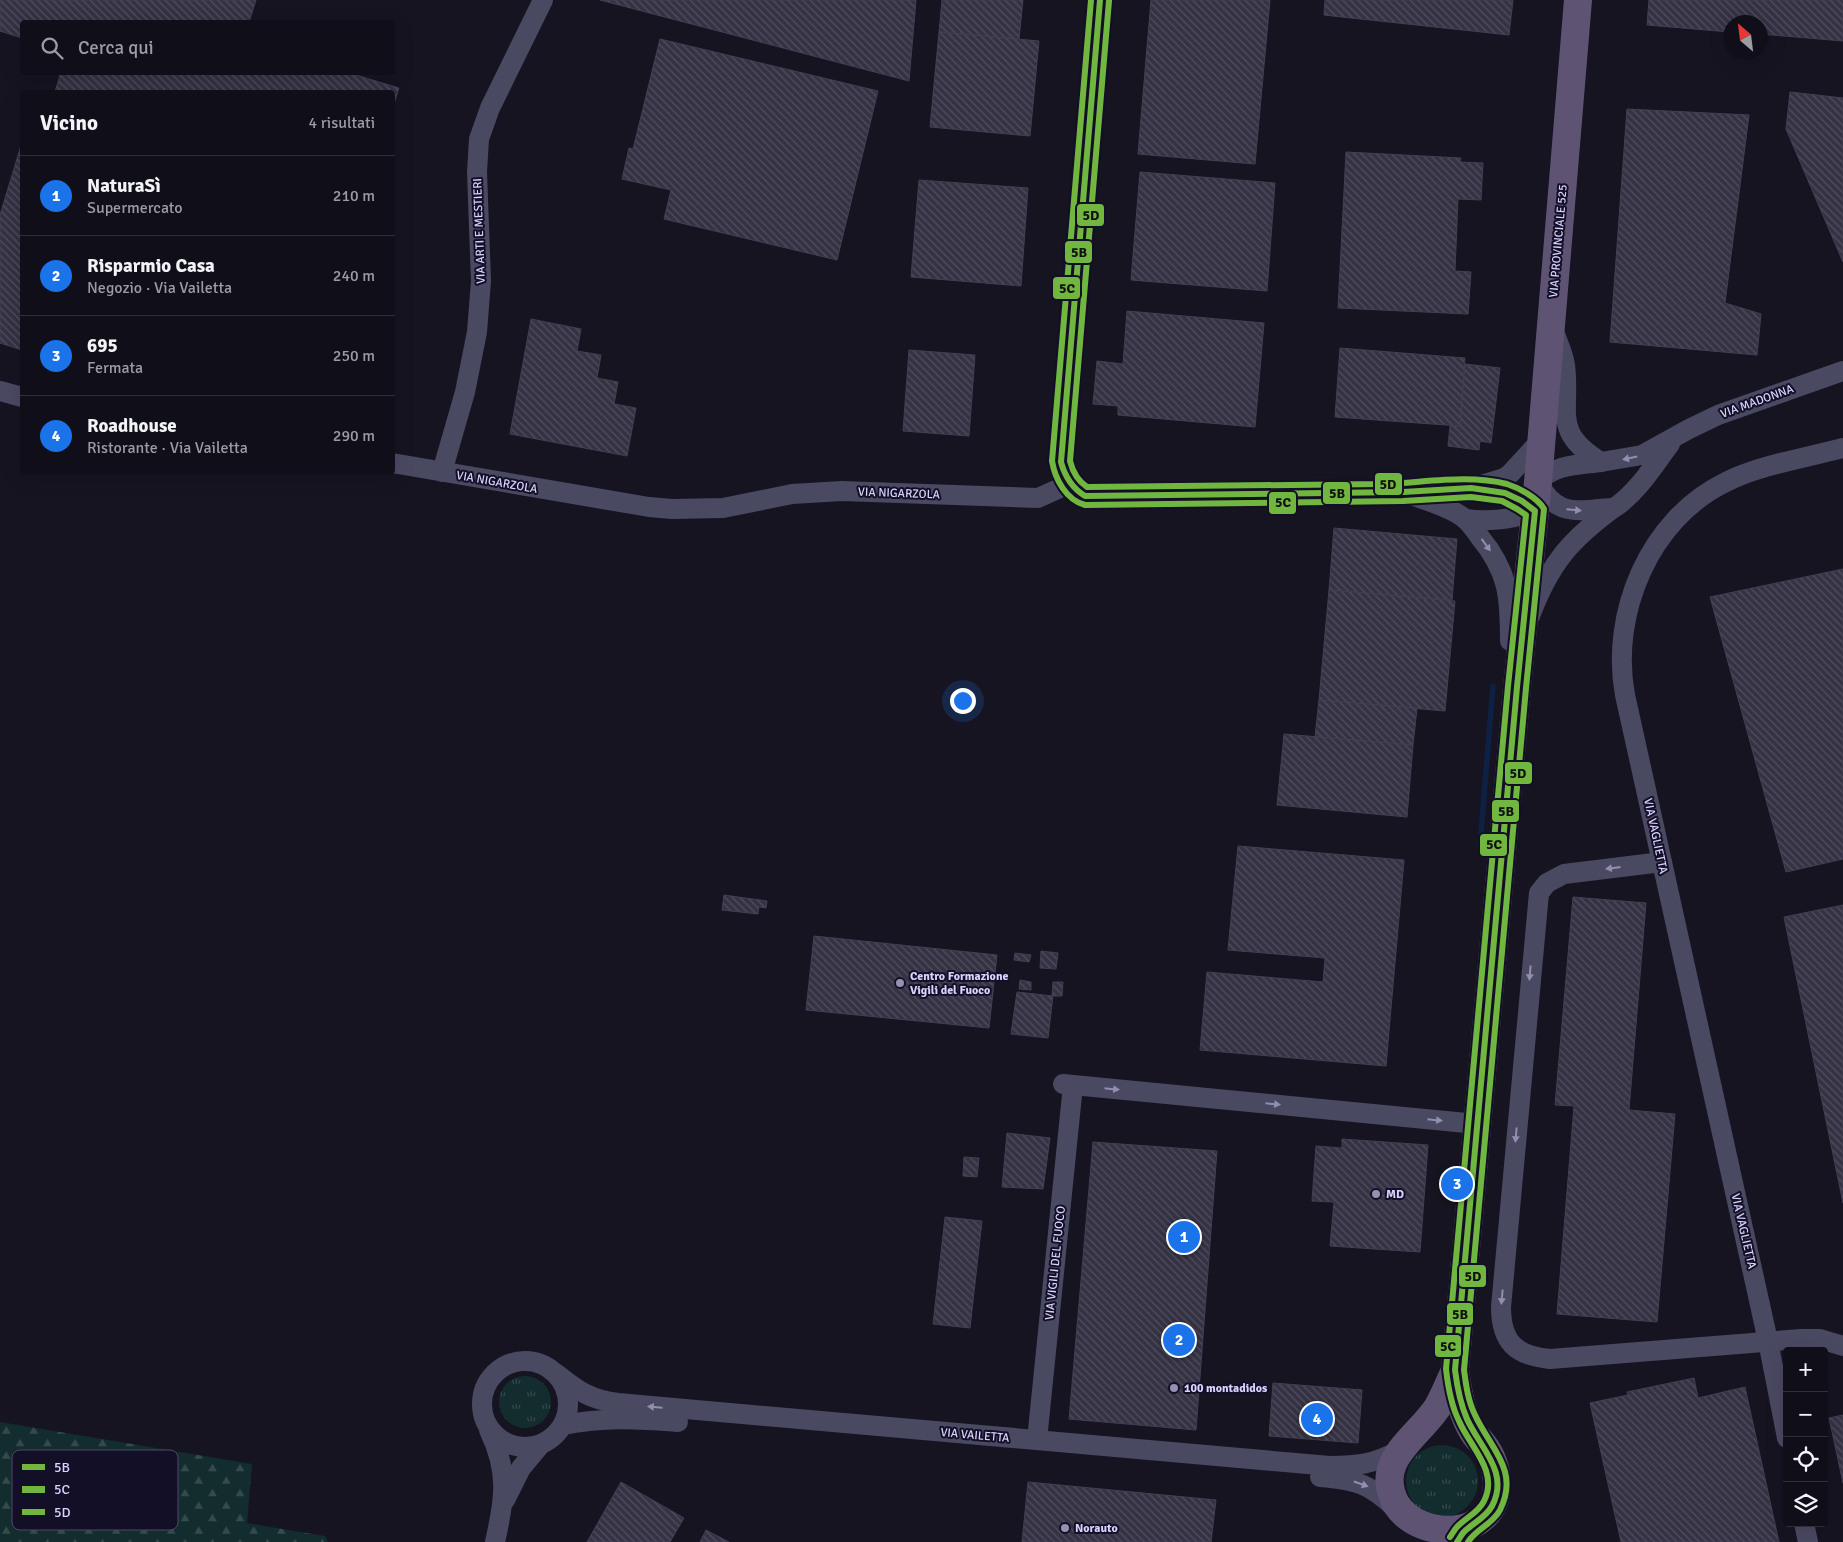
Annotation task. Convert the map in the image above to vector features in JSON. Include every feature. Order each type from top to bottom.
[{"type":"main road","name":"VIA PROVINCIALE 525","points":[[1455,1370],[1517,687],[1542,439],[1578,0]]},
{"type":"main road","points":[[1455,1370],[1461,1402],[1474,1435]]},
{"type":"main road","points":[[1407,1442],[1433,1428],[1449,1426],[1462,1428],[1474,1435],[1483,1444],[1493,1461],[1496,1472],[1496,1491],[1491,1507],[1484,1517],[1461,1536],[1416,1529],[1396,1504],[1390,1486],[1393,1462],[1407,1442],[1437,1407],[1455,1370]]},
{"type":"street","name":"VIA ARTI E MESTIERI","points":[[442,472],[465,392],[477,332],[481,281],[477,172],[479,139],[490,108],[543,0]]},
{"type":"street","points":[[1100,0],[1061,462],[1063,474],[1070,484],[1076,491],[1085,496],[1403,492],[1471,488],[1505,493],[1522,501],[1535,512]]},
{"type":"street","points":[[1551,325],[1564,360],[1565,408],[1569,429],[1580,447],[1602,462]]},
{"type":"street","name":"VIA MADONNA","points":[[1538,482],[1547,474],[1562,466],[1642,455],[1718,415],[1843,371]]},
{"type":"street","points":[[0,392],[20,397]]},
{"type":"street","name":"VIA MADONNA","points":[[1522,639],[1539,594],[1556,563],[1578,537],[1616,507],[1646,477],[1674,438]]},
{"type":"street","points":[[1471,488],[1498,480],[1510,474],[1542,439]]},
{"type":"street","name":"VIA VAGLIETTA","points":[[1787,1437],[1625,696],[1621,667],[1623,631],[1631,599],[1641,571],[1657,542],[1696,502],[1719,485],[1745,474],[1843,448]]},
{"type":"street","name":"VIA NIGARZOLA","points":[[395,464],[649,507],[672,509],[723,508],[792,494],[842,491],[1038,498],[1070,484]]},
{"type":"street","points":[[1538,482],[1548,498],[1562,508],[1582,510],[1616,507]]},
{"type":"street","points":[[1403,492],[1465,519],[1493,555],[1504,579],[1510,602],[1510,653],[1517,687]]},
{"type":"street","points":[[1465,519],[1507,519],[1535,512]]},
{"type":"street","points":[[1662,862],[1564,874],[1547,883],[1538,893],[1501,1307],[1502,1323],[1507,1338],[1517,1349],[1533,1356],[1550,1359],[1769,1349],[1814,1339],[1843,1346]]},
{"type":"street","name":"VIA VIGILI DEL FUOCO","points":[[1037,1440],[1068,1084],[1477,1124]]},
{"type":"street","points":[[495,1542],[504,1504],[521,1468],[541,1444],[554,1436],[563,1425],[568,1412],[568,1398],[565,1385],[557,1374],[545,1364],[530,1360],[515,1361],[501,1367],[490,1377],[483,1391],[481,1406],[484,1420],[500,1459],[504,1479],[504,1504]]},
{"type":"street","name":"VIA VAILETTA","points":[[557,1374],[581,1392],[605,1402],[1330,1466],[1354,1466],[1381,1460],[1407,1442]]},
{"type":"street","name":"VIA VAILETTA","points":[[563,1425],[601,1419],[629,1419],[1334,1478],[1366,1485],[1384,1497],[1416,1529]]},
{"type":"street","points":[[484,1420],[492,1432],[502,1441],[521,1447],[541,1444]]},
{"type":"street","points":[[1805,1527],[1808,1542]]},
{"type":"green space","points":[[525,1376],[539,1380],[547,1388],[551,1402],[547,1416],[539,1424],[525,1428],[511,1424],[503,1416],[499,1402],[503,1388],[511,1380]]},
{"type":"green space","points":[[0,1422],[168,1450],[12,1450],[12,1530],[178,1530],[178,1452],[252,1464],[247,1523],[325,1536],[328,1542],[0,1542]]},
{"type":"green space","points":[[1442,1445],[1462,1451],[1472,1461],[1478,1481],[1472,1501],[1462,1511],[1442,1517],[1422,1511],[1412,1501],[1406,1481],[1412,1461],[1422,1451]]},
{"type":"building","points":[[0,0],[256,0],[250,20],[20,20],[20,37],[0,31]]},
{"type":"building","points":[[600,0],[916,0],[909,81]]},
{"type":"building","points":[[942,0],[1023,0],[1019,39],[939,32]]},
{"type":"building","points":[[1151,0],[1270,0],[1255,164],[1138,154]]},
{"type":"building","points":[[1325,0],[1513,0],[1509,35],[1324,15]]},
{"type":"building","points":[[1649,0],[1843,0],[1843,41],[1768,35],[1768,15],[1723,15],[1723,31],[1647,25]]},
{"type":"building","points":[[939,32],[1039,41],[1030,136],[930,127]]},
{"type":"building","points":[[660,39],[878,91],[837,260],[664,219],[671,190],[622,179],[629,148],[633,149]]},
{"type":"building","points":[[60,75],[356,75],[399,88],[395,101],[395,90],[56,90]]},
{"type":"building","points":[[1790,92],[1843,98],[1843,262],[1786,129]]},
{"type":"building","points":[[1627,109],[1749,115],[1725,303],[1761,314],[1757,355],[1610,342]]},
{"type":"building","points":[[20,149],[20,349],[0,343],[0,215]]},
{"type":"building","points":[[1346,152],[1461,158],[1460,162],[1483,163],[1481,200],[1458,199],[1455,271],[1471,272],[1468,314],[1338,308]]},
{"type":"building","points":[[1140,172],[1275,183],[1267,291],[1131,280]]},
{"type":"building","points":[[919,180],[1028,188],[1021,286],[911,277]]},
{"type":"building","points":[[1127,311],[1264,323],[1255,427],[1118,415],[1118,406],[1093,404],[1097,361],[1123,364]]},
{"type":"building","points":[[531,319],[581,329],[577,351],[601,355],[597,378],[618,382],[614,404],[636,408],[627,456],[510,434]]},
{"type":"building","points":[[1340,348],[1465,358],[1460,426],[1335,417]]},
{"type":"building","points":[[909,350],[975,355],[969,436],[903,431]]},
{"type":"building","points":[[1465,364],[1500,368],[1491,443],[1480,441],[1479,450],[1448,446],[1450,426],[1460,426]]},
{"type":"building","points":[[1334,528],[1457,539],[1452,600],[1329,590]]},
{"type":"building","points":[[1843,569],[1843,859],[1786,872],[1710,597]]},
{"type":"building","points":[[1329,590],[1455,601],[1445,711],[1319,700]]},
{"type":"building","points":[[1319,700],[1417,708],[1413,745],[1315,737]]},
{"type":"building","points":[[1284,734],[1413,745],[1407,817],[1277,805]]},
{"type":"building","points":[[1238,846],[1404,860],[1386,1066],[1200,1050],[1207,972],[1323,982],[1325,958],[1228,950]]},
{"type":"building","points":[[724,895],[767,901],[766,908],[759,907],[758,914],[722,910]]},
{"type":"building","points":[[1573,897],[1646,903],[1629,1110],[1675,1114],[1657,1322],[1557,1314],[1574,1106],[1555,1105]]},
{"type":"building","points":[[1843,905],[1843,1203],[1784,917]]},
{"type":"building","points":[[814,936],[997,955],[989,1028],[806,1010]]},
{"type":"building","points":[[1041,951],[1058,953],[1056,969],[1040,968]]},
{"type":"building","points":[[1015,953],[1031,955],[1029,962],[1014,960]]},
{"type":"building","points":[[1020,980],[1031,982],[1031,990],[1019,989]]},
{"type":"building","points":[[1053,982],[1063,982],[1062,996],[1052,996]]},
{"type":"building","points":[[1017,992],[1053,996],[1048,1038],[1011,1034]]},
{"type":"building","points":[[1007,1133],[1050,1138],[1043,1189],[1002,1187]]},
{"type":"building","points":[[1342,1139],[1428,1145],[1420,1252],[1330,1246],[1334,1202],[1312,1201],[1316,1146],[1342,1148]]},
{"type":"building","points":[[1093,1142],[1217,1151],[1196,1430],[1069,1419]]},
{"type":"building","points":[[964,1157],[979,1158],[977,1177],[963,1176]]},
{"type":"building","points":[[945,1217],[982,1221],[970,1328],[933,1324]]},
{"type":"building","points":[[1694,1378],[1698,1398],[1745,1387],[1779,1542],[1621,1542],[1590,1403],[1628,1395],[1627,1392]]},
{"type":"building","points":[[1273,1383],[1362,1390],[1358,1443],[1269,1436]]},
{"type":"building","points":[[1843,1415],[1843,1483],[1829,1418]]},
{"type":"building","points":[[621,1482],[684,1518],[670,1542],[587,1542]]},
{"type":"building","points":[[1028,1482],[1216,1500],[1211,1542],[1022,1542]]},
{"type":"building","points":[[706,1530],[729,1542],[700,1542]]},
{"type":"waterway","points":[[1480,845],[1493,686]]},
{"type":"transit line","name":"5C","points":[[1091,0],[1052,461],[1059,482],[1067,494],[1072,499],[1085,505],[1403,501],[1471,497],[1502,501],[1526,515],[1508,686],[1446,1369],[1456,1415],[1486,1469],[1488,1490],[1479,1508],[1458,1526],[1450,1537]]},
{"type":"transit line","name":"5B","points":[[1100,0],[1061,462],[1073,486],[1085,496],[1403,492],[1471,488],[1505,493],[1522,501],[1535,511],[1517,687],[1455,1370],[1459,1395],[1467,1419],[1491,1461],[1498,1482],[1497,1494],[1490,1510],[1465,1531],[1457,1542]]},
{"type":"transit line","name":"5D","points":[[1109,1],[1070,461],[1078,479],[1087,487],[1382,484],[1461,479],[1507,484],[1533,497],[1544,509],[1464,1370],[1473,1410],[1501,1460],[1507,1483],[1505,1496],[1497,1515],[1475,1533],[1468,1542]]},
{"type":"place","name":"Centro Formazione Vigili del Fuoco","points":[[900,983]]},
{"type":"place","name":"695","points":[[1457,1184]]},
{"type":"place","name":"MD","points":[[1376,1194]]},
{"type":"place","name":"NaturaSì","points":[[1184,1237]]},
{"type":"place","name":"Risparmio Casa","points":[[1179,1340]]},
{"type":"place","name":"100 montadidos","points":[[1174,1388]]},
{"type":"place","name":"Roadhouse","points":[[1317,1419]]},
{"type":"place","name":"Norauto","points":[[1065,1528]]}]
